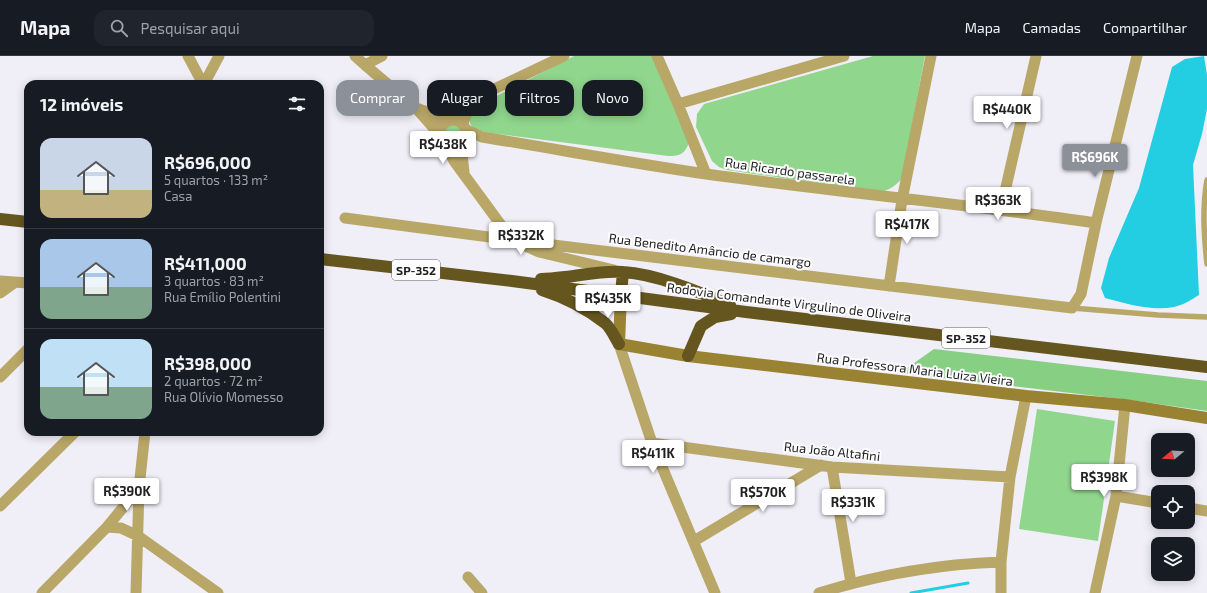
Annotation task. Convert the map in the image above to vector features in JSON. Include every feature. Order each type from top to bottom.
[{"type":"highway","points":[[0,219],[24,222]]},
{"type":"highway","name":"Rodovia Comandante Virgulino de Oliveira","points":[[324,259],[621,294],[746,312],[1207,367]]},
{"type":"highway","points":[[512,281],[565,278],[607,272],[642,274],[698,292],[746,312]]},
{"type":"highway","points":[[621,294],[622,272]]},
{"type":"highway","points":[[512,281],[555,294],[571,302],[607,324],[620,344]]},
{"type":"highway","points":[[688,356],[700,326],[715,317],[746,312]]},
{"type":"street","points":[[188,56],[201,80]]},
{"type":"street","points":[[205,80],[219,56]]},
{"type":"street","points":[[356,56],[383,80]]},
{"type":"street","points":[[365,65],[382,56]]},
{"type":"street","points":[[497,88],[564,56]]},
{"type":"street","points":[[657,56],[706,174]]},
{"type":"street","points":[[678,104],[844,56]]},
{"type":"street","points":[[888,286],[902,200],[932,56]]},
{"type":"street","points":[[1001,209],[1036,56]]},
{"type":"street","points":[[1072,308],[1081,294],[1096,223],[1137,56]]},
{"type":"street","points":[[419,109],[429,112],[444,123]]},
{"type":"street","points":[[419,111],[442,138],[452,146],[462,143],[466,138],[465,126],[468,116]]},
{"type":"street","points":[[445,116],[442,126],[442,138],[451,156],[512,240],[539,252],[622,272]]},
{"type":"street","points":[[444,123],[451,119],[459,121],[465,126]]},
{"type":"street","name":"Rua Ricardo passarela","points":[[465,126],[482,137],[706,174],[902,200],[1001,209],[1096,223]]},
{"type":"street","name":"Rua Ricardo passarela","points":[[462,143],[482,137]]},
{"type":"street","points":[[462,143],[464,173]]},
{"type":"street","name":"Rua Benedito Amâncio de camargo","points":[[345,218],[512,240],[1072,308]]},
{"type":"street","points":[[0,281],[24,283]]},
{"type":"street","points":[[0,293],[14,282]]},
{"type":"street","points":[[621,294],[620,344],[652,442],[715,593]]},
{"type":"street","name":"Rua Professora Maria Luiza Vieira","points":[[620,344],[688,356],[1026,396],[1125,405],[1207,418]]},
{"type":"street","points":[[0,377],[24,353]]},
{"type":"street","points":[[1000,593],[1001,562],[1010,478],[1026,396]]},
{"type":"street","points":[[1095,593],[1116,496],[1125,405]]},
{"type":"street","points":[[0,506],[71,436]]},
{"type":"street","points":[[136,593],[139,488],[145,436]]},
{"type":"street","name":"Rua João Altafini","points":[[652,442],[826,466],[1010,478]]},
{"type":"street","points":[[694,541],[826,466],[851,583]]},
{"type":"street","points":[[42,593],[107,527],[139,488]]},
{"type":"street","points":[[1116,496],[1151,502]]},
{"type":"street","points":[[1195,509],[1207,511]]},
{"type":"street","points":[[107,527],[121,528],[138,536],[218,593]]},
{"type":"street","points":[[819,593],[851,583],[935,568],[971,563],[1001,562]]},
{"type":"street","points":[[468,577],[482,593]]},
{"type":"lane","points":[[1207,180],[1205,192],[1204,227],[1207,264]]},
{"type":"lane","points":[[1072,308],[1158,315],[1207,317]]},
{"type":"green space","points":[[574,56],[652,56],[689,143],[682,154],[668,156],[490,133],[478,130],[471,125],[471,116],[497,116],[497,96],[505,92],[505,116],[574,116],[574,80],[527,80]]},
{"type":"green space","points":[[873,56],[925,56],[902,178],[891,188],[878,192],[727,170],[719,167],[712,161],[696,127],[697,114],[704,104]]},
{"type":"green space","points":[[453,122],[459,125],[462,131],[459,137],[453,140],[447,137],[444,131],[447,125]]},
{"type":"green space","points":[[934,349],[1207,381],[1207,411],[1130,400],[900,373]]},
{"type":"green space","points":[[1037,409],[1115,421],[1098,541],[1019,529]]},
{"type":"water","points":[[1204,56],[1207,75],[1207,109],[1202,134],[1193,165],[1199,295],[1181,305],[1165,308],[1139,306],[1105,298],[1101,288],[1109,258],[1139,188],[1172,67],[1185,59]]},
{"type":"waterway","points":[[911,593],[968,583]]}]
